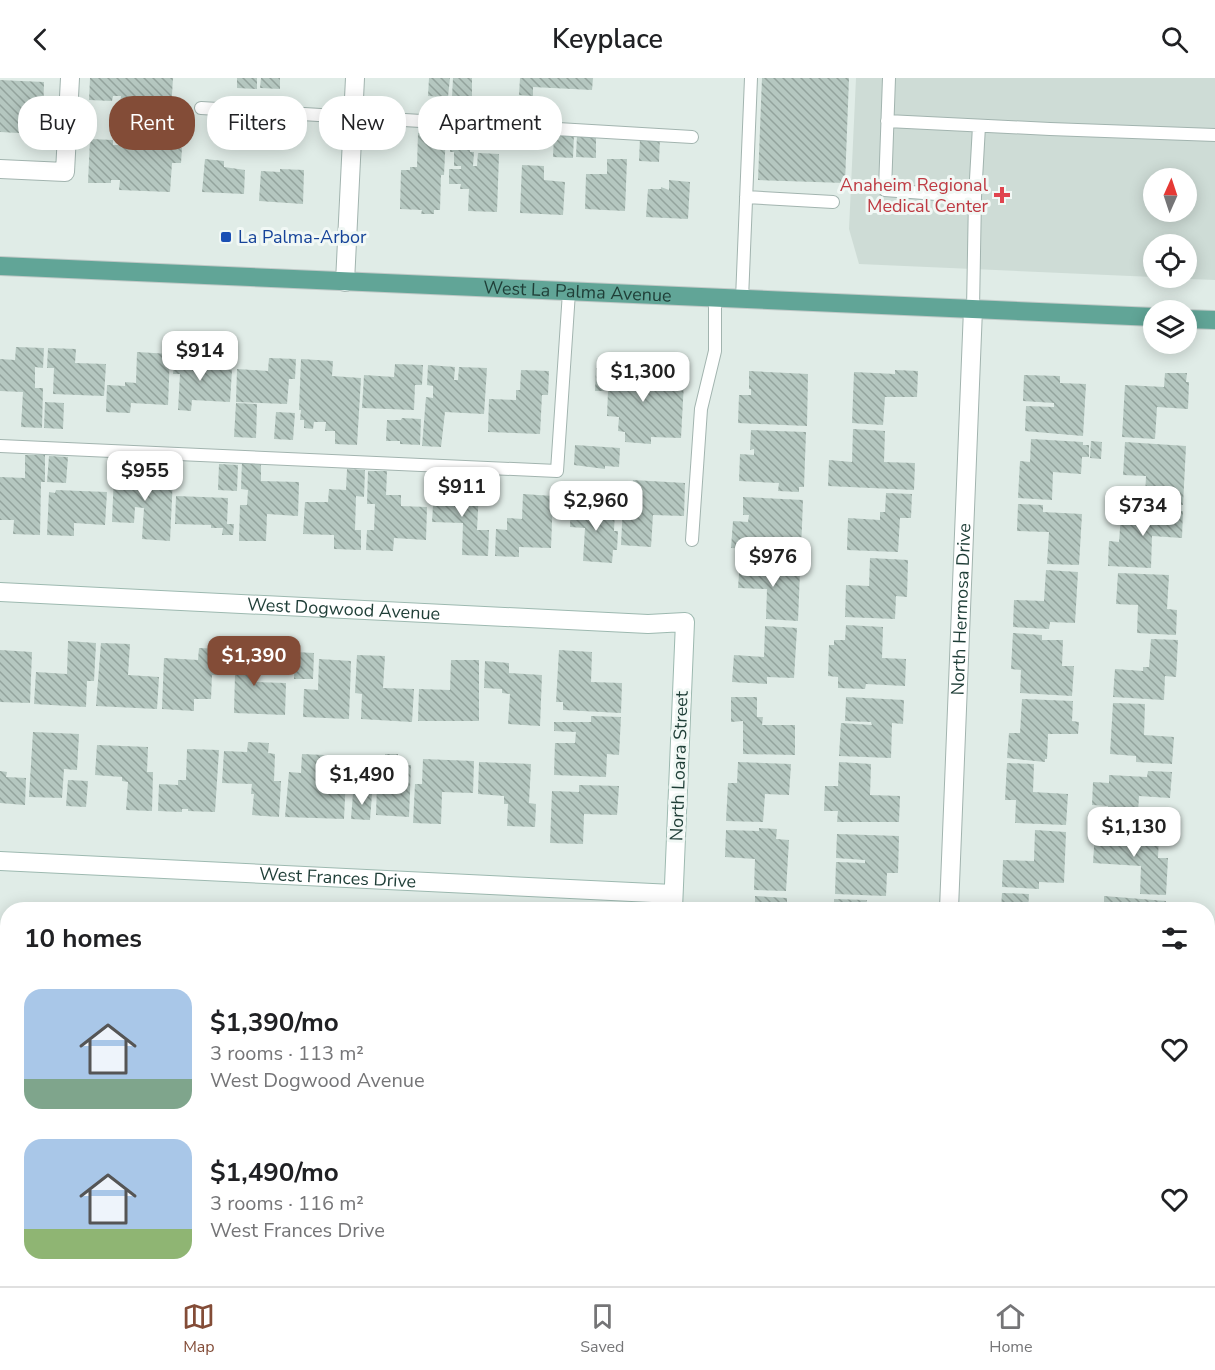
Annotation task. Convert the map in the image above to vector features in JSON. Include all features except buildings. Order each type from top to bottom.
[{"type":"main road","name":"West La Palma Avenue","points":[[0,267],[1143,317]]},
{"type":"main road","points":[[1197,319],[1215,320]]},
{"type":"street","points":[[0,169],[66,172],[70,78]]},
{"type":"street","points":[[354,96],[355,78]]},
{"type":"street","points":[[345,282],[351,150]]},
{"type":"street","name":"North Hermosa Drive","points":[[949,902],[973,309]]},
{"type":"street","name":"West Dogwood Avenue","points":[[0,592],[637,624],[685,622]]},
{"type":"street","name":"North Loara Street","points":[[673,902],[685,622]]},
{"type":"street","name":"West Frances Drive","points":[[0,861],[673,902]]},
{"type":"lane","points":[[742,299],[751,78]]},
{"type":"lane","points":[[889,78],[885,190],[975,197]]},
{"type":"lane","points":[[201,108],[319,114]]},
{"type":"lane","points":[[406,119],[692,137]]},
{"type":"lane","points":[[887,121],[1215,135]]},
{"type":"lane","points":[[973,309],[979,126]]},
{"type":"lane","points":[[746,197],[833,202]]},
{"type":"lane","points":[[0,446],[557,471],[569,292]]},
{"type":"lane","points":[[692,540],[701,409],[715,351],[715,298]]},
{"type":"shaded area","name":"Anaheim Regional Medical Center","points":[[856,78],[1215,78],[1215,280],[1197,279],[1197,234],[1143,234],[1143,277],[859,264],[849,229]]},
{"type":"place","name":"Anaheim Regional Medical Center","points":[[1002,195]]},
{"type":"place","name":"La Palma-Arbor","points":[[226,237]]}]
